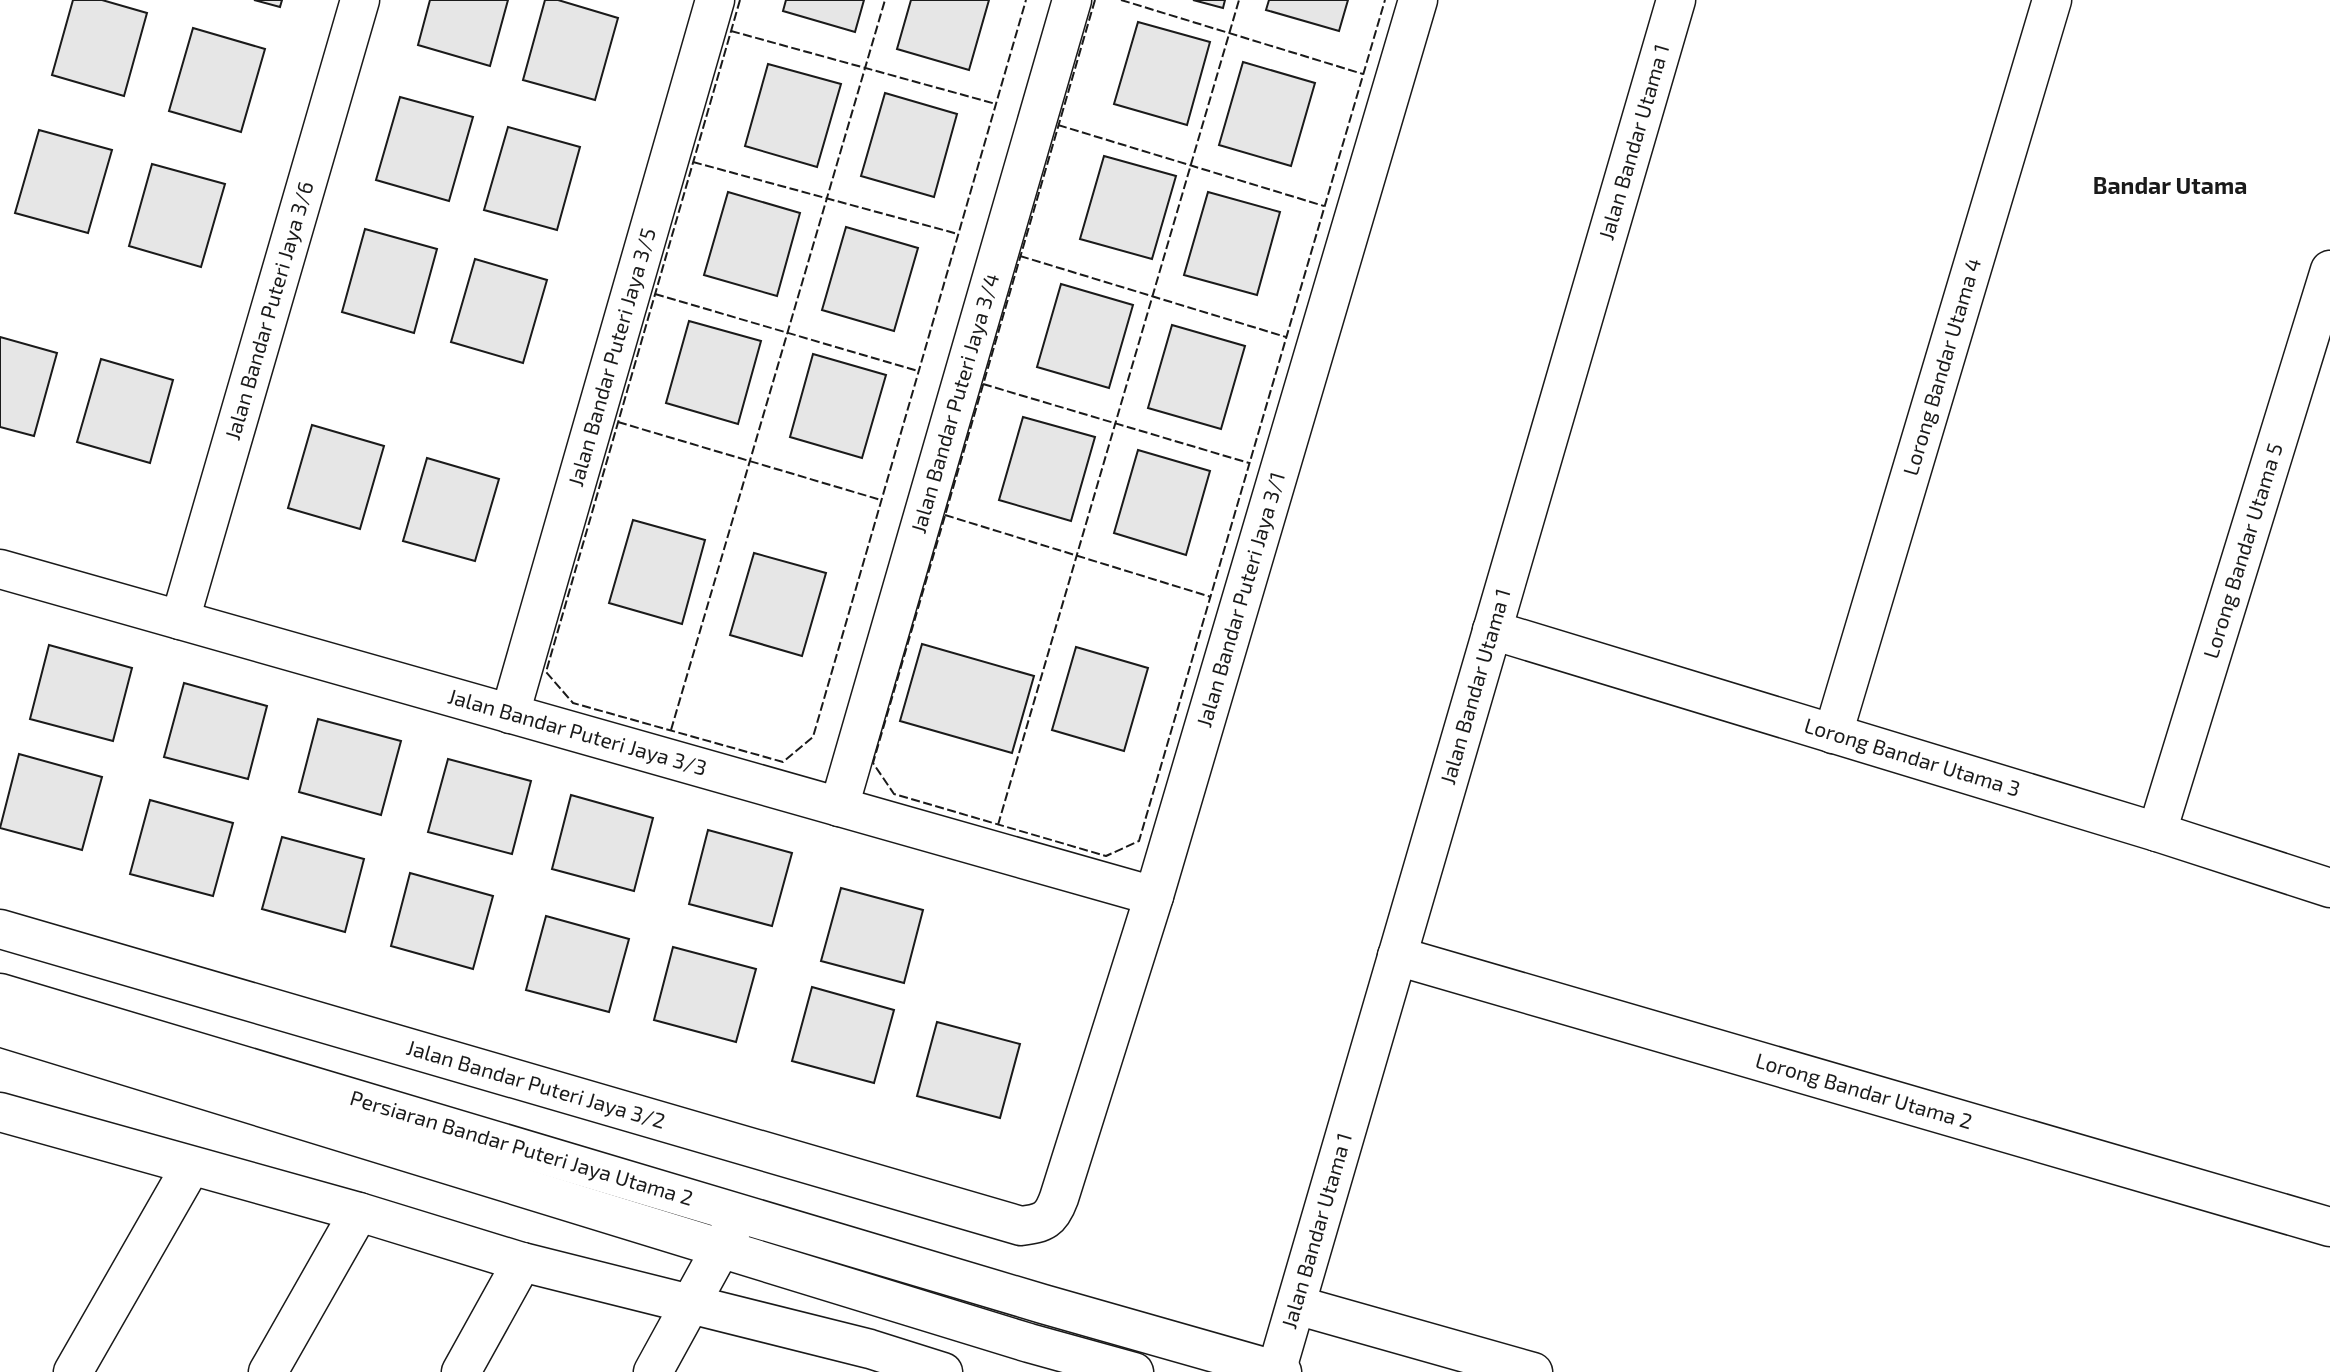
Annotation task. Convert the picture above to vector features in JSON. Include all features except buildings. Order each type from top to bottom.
[{"type":"street","name":"Jalan Bandar Puteri Jaya 3/6","points":[[180,620],[360,0]]},
{"type":"street","name":"Jalan Bandar Puteri Jaya 3/5","points":[[510,714],[715,0]]},
{"type":"street","name":"Jalan Bandar Puteri Jaya 3/4","points":[[839,807],[1072,0]]},
{"type":"street","name":"Jalan Bandar Puteri Jaya 3/1","points":[[1059,1198],[1154,896],[1418,0]]},
{"type":"street","name":"Jalan Bandar Utama 1","points":[[1278,1371],[1676,0]]},
{"type":"street","name":"Lorong Bandar Utama 4","points":[[1833,734],[2052,0]]},
{"type":"street","name":"Lorong Bandar Utama 5","points":[[2157,832],[2330,270]]},
{"type":"street","name":"Jalan Bandar Puteri Jaya 3/3","points":[[0,569],[1154,896]]},
{"type":"street","name":"Lorong Bandar Utama 3","points":[[1492,630],[2157,832],[2330,888]]},
{"type":"street","name":"Jalan Bandar Puteri Jaya 3/2","points":[[0,929],[1021,1226],[1040,1224],[1053,1213],[1059,1198]]},
{"type":"street","name":"Lorong Bandar Utama 2","points":[[1397,956],[2330,1227]]},
{"type":"street","name":"Persiaran Bandar Puteri Jaya Utama 2","points":[[0,993],[1043,1304],[1278,1371]]},
{"type":"street","name":"Persiaran Bandar Puteri Jaya Utama 2","points":[[0,1027],[1029,1343],[1134,1372]]},
{"type":"street","points":[[3,1121],[191,1166],[359,1212],[522,1262],[690,1304],[863,1360],[943,1372]]},
{"type":"street","points":[[73,1372],[191,1166]]},
{"type":"street","points":[[268,1372],[359,1212]]},
{"type":"street","points":[[653,1372],[740,1214]]},
{"type":"street","points":[[461,1372],[522,1262]]},
{"type":"street","points":[[1296,1305],[1533,1372]]},
{"type":"fence","points":[[740,0],[546,672],[573,703],[783,762],[813,737],[1026,0]]},
{"type":"fence","points":[[671,730],[885,0]]},
{"type":"fence","points":[[1095,0],[873,763],[894,794],[1106,856],[1139,841],[1385,0]]},
{"type":"fence","points":[[1121,0],[1363,74]]},
{"type":"fence","points":[[998,825],[1239,0]]},
{"type":"fence","points":[[731,31],[996,104]]},
{"type":"fence","points":[[1058,125],[1324,206]]},
{"type":"fence","points":[[693,162],[958,234]]},
{"type":"fence","points":[[1020,256],[1286,337]]},
{"type":"fence","points":[[655,294],[918,371]]},
{"type":"fence","points":[[983,384],[1249,463]]},
{"type":"fence","points":[[618,422],[881,500]]},
{"type":"fence","points":[[945,515],[1211,597]]},
{"type":"district","name":"Bandar Utama","points":[[2170,186]]}]
